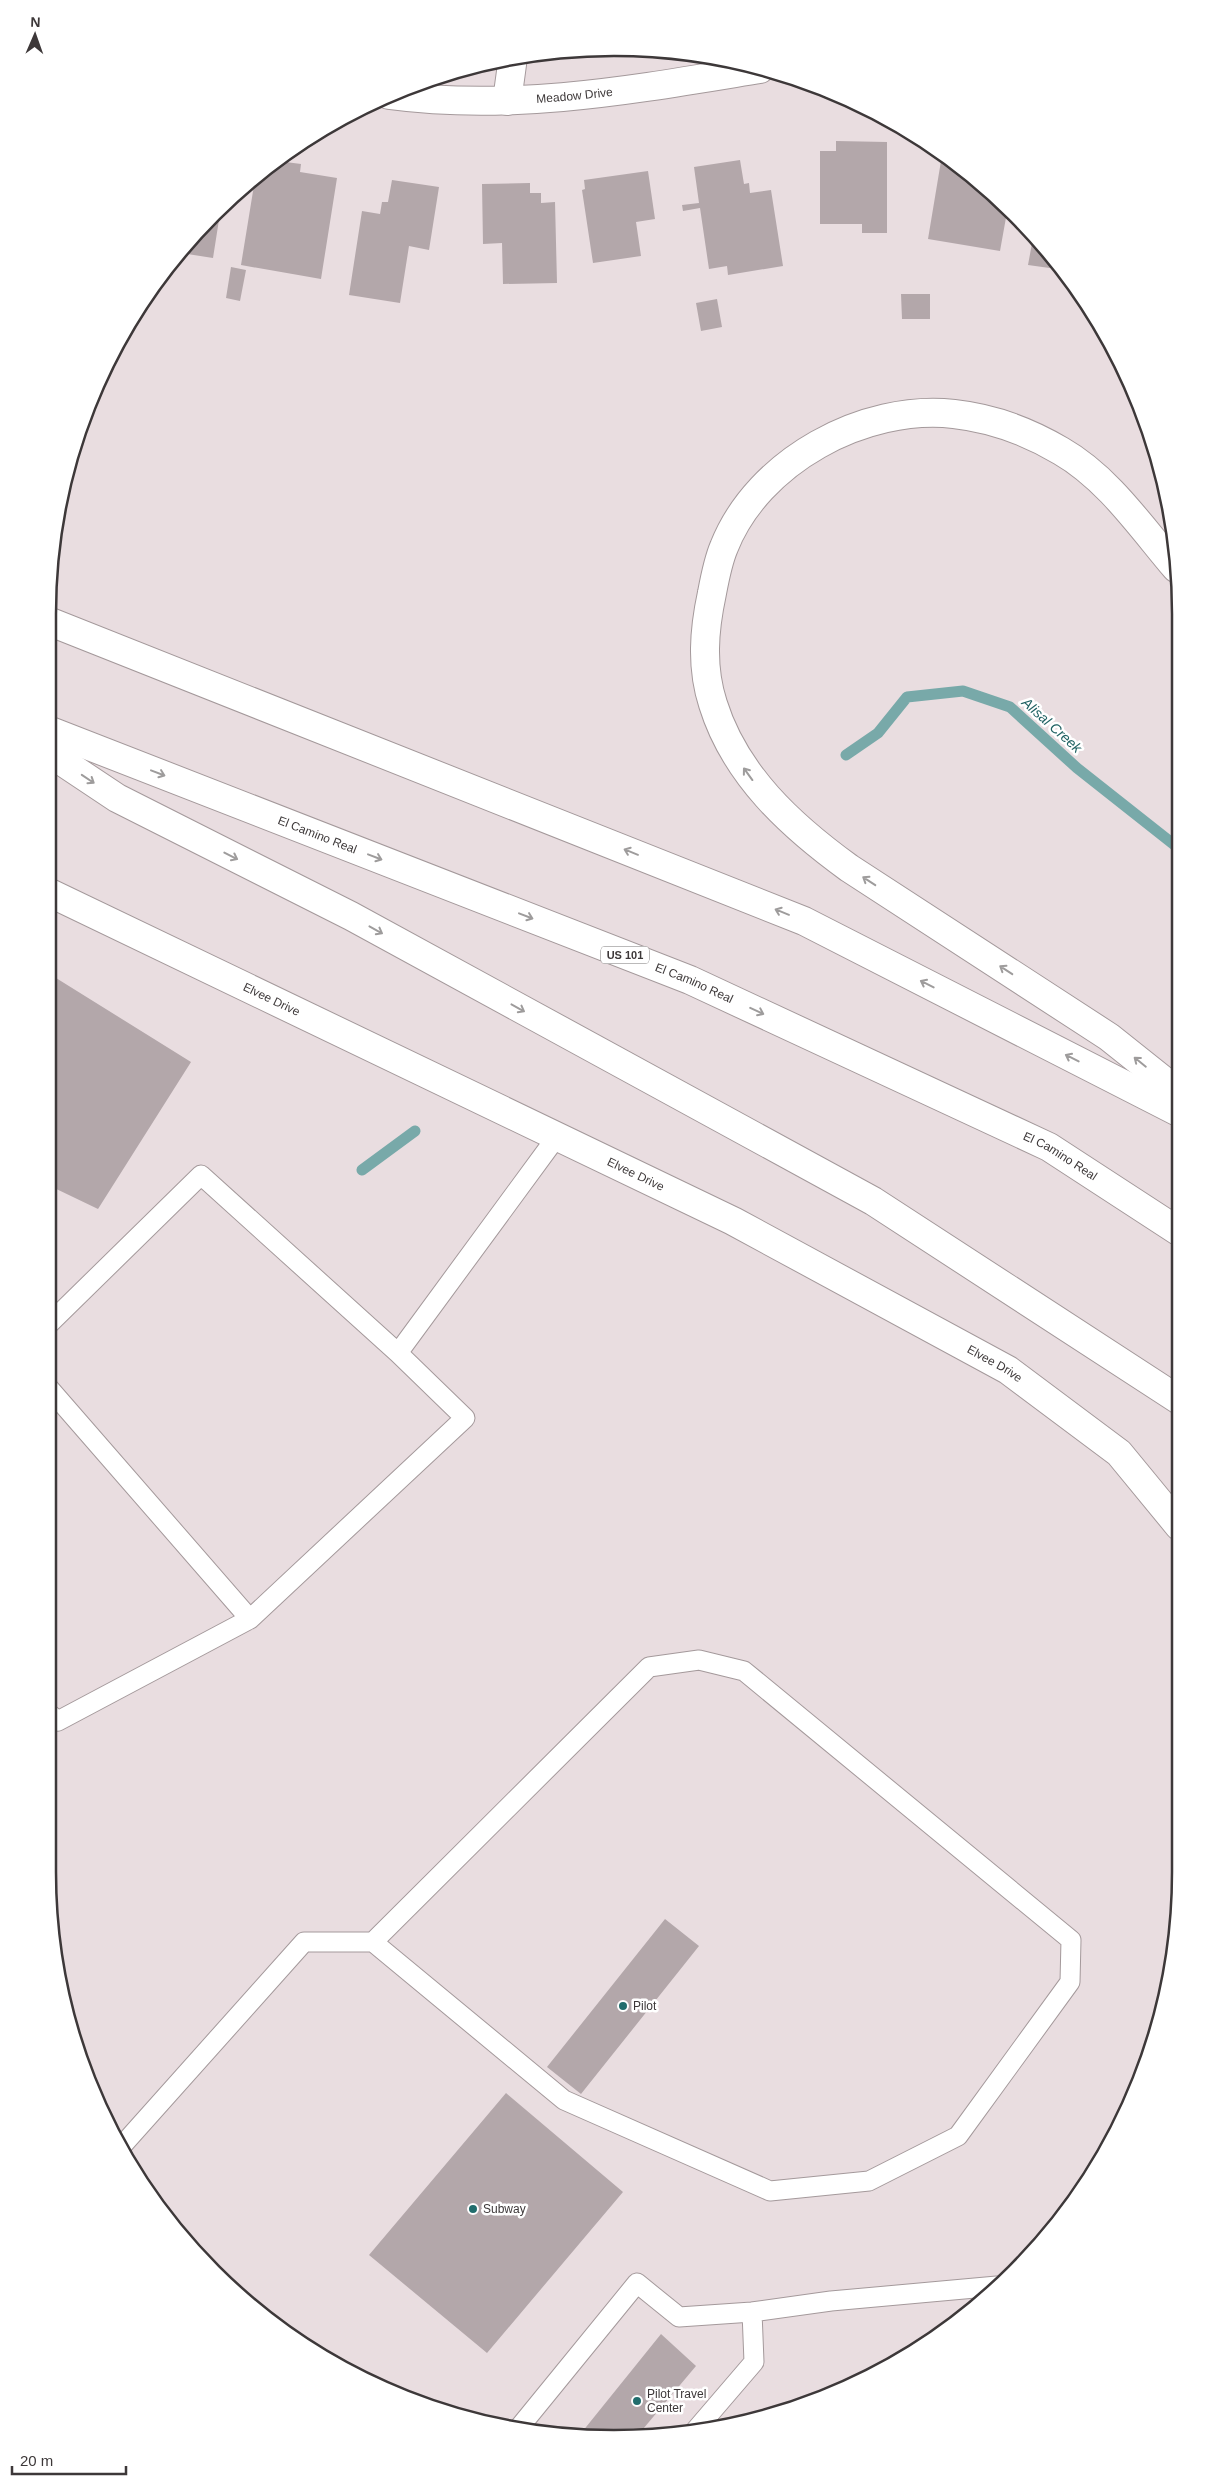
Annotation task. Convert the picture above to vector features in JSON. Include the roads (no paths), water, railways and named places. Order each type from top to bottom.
[{"type":"main road","points":[[507,101],[513,66]]},
{"type":"main road","name":"Meadow Drive","points":[[407,97],[449,101],[542,100],[600,94],[743,72]]},
{"type":"main road","points":[[1169,560],[1104,484],[1084,466],[1060,450],[1016,430],[982,418],[953,414],[900,416],[872,422],[821,442],[776,475],[756,497],[739,518],[724,546],[715,574],[704,639],[706,671],[712,703],[724,733],[739,761],[759,788],[787,817],[817,844],[849,868],[1109,1037],[1172,1087]]},
{"type":"main road","points":[[56,624],[804,921],[1172,1109]]},
{"type":"main road","name":"El Camino Real","points":[[56,733],[690,980],[1049,1147],[1172,1227]]},
{"type":"main road","points":[[56,757],[117,798],[350,916],[873,1201],[1172,1395]]},
{"type":"main road","name":"Elvee Drive","points":[[56,896],[558,1135],[733,1221],[1008,1370],[1119,1452],[1172,1517]]},
{"type":"lane","points":[[398,1353],[558,1135]]},
{"type":"lane","points":[[56,1317],[201,1175],[398,1353],[465,1418],[250,1620],[58,1722],[56,1720]]},
{"type":"lane","points":[[56,1396],[250,1620]]},
{"type":"lane","points":[[126,2141],[304,1942],[373,1942],[564,2100],[770,2191],[869,2182],[958,2136],[1070,1982],[1071,1940],[744,1671],[699,1660],[649,1667],[373,1942]]},
{"type":"lane","points":[[524,2422],[637,2283],[679,2317],[752,2312],[831,2301],[986,2287]]},
{"type":"lane","points":[[702,2422],[754,2362],[752,2312]]},
{"type":"waterway","name":"Alisal Creek","points":[[846,755],[878,733],[907,697],[963,691],[1010,707],[1077,768],[1172,843]]},
{"type":"waterway","name":"Alisal Creek","points":[[362,1170],[415,1131]]},
{"type":"place","name":"Pilot","points":[[623,2006]]},
{"type":"place","name":"Subway","points":[[473,2209]]},
{"type":"place","name":"Pilot Travel Center","points":[[637,2401]]}]
